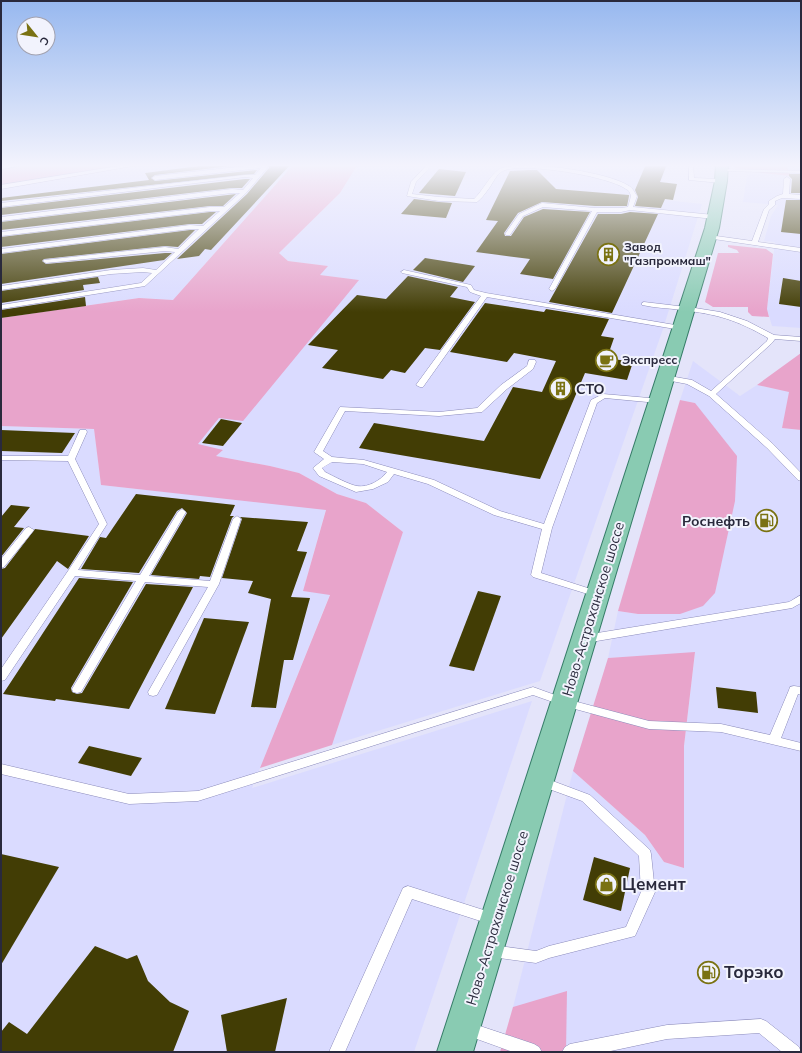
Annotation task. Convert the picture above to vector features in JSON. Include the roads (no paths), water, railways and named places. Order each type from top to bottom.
[{"type":"main road","name":"Ново-Астраханское шоссе","points":[[459,1040],[585,638],[597,594],[661,389],[710,237],[715,213]]},
{"type":"lane","points":[[1,219],[49,213]]},
{"type":"lane","points":[[1,234],[175,213]]},
{"type":"lane","points":[[1,307],[143,285],[221,213]]},
{"type":"lane","points":[[508,234],[521,215],[525,213]]},
{"type":"lane","points":[[552,289],[593,213]]},
{"type":"lane","points":[[678,213],[714,217]]},
{"type":"lane","points":[[755,242],[765,213]]},
{"type":"lane","points":[[1,251],[190,227],[204,228]]},
{"type":"lane","points":[[710,237],[755,242],[801,250]]},
{"type":"lane","points":[[46,261],[165,249],[180,251]]},
{"type":"lane","points":[[1,288],[111,272],[143,270],[157,272]]},
{"type":"lane","points":[[404,272],[469,286],[472,291],[485,295],[681,328]]},
{"type":"lane","points":[[420,385],[485,295]]},
{"type":"lane","points":[[644,304],[687,308],[732,317],[746,322],[772,337],[801,339]]},
{"type":"lane","points":[[712,394],[770,342],[772,337]]},
{"type":"lane","points":[[532,362],[530,367],[504,387],[479,410],[439,414],[343,409],[318,452],[330,458],[364,462],[431,482],[497,514],[547,528]]},
{"type":"lane","points":[[597,594],[536,575],[547,528],[594,402],[603,396],[661,389],[689,382],[712,394],[770,446],[801,478]]},
{"type":"lane","points":[[71,459],[83,432]]},
{"type":"lane","points":[[1,458],[71,459]]},
{"type":"lane","points":[[330,458],[317,468],[322,474],[356,489],[370,487],[385,480],[392,470]]},
{"type":"lane","points":[[1,677],[72,573],[103,524],[71,459]]},
{"type":"lane","points":[[77,689],[182,512]]},
{"type":"lane","points":[[153,692],[214,584],[237,519]]},
{"type":"lane","points":[[1,565],[29,530]]},
{"type":"lane","points":[[72,573],[214,584]]},
{"type":"lane","points":[[585,638],[792,605],[801,598]]},
{"type":"lane","points":[[774,740],[794,690],[801,691]]},
{"type":"lane","points":[[1,769],[129,799],[198,796],[533,691],[564,702],[649,725],[721,728],[801,747]]},
{"type":"lane","points":[[487,950],[536,957],[549,952],[630,932],[648,892],[645,854],[586,798],[539,782]]},
{"type":"lane","points":[[337,1052],[408,892],[496,920]]},
{"type":"lane","points":[[570,1052],[667,1032],[761,1026],[794,1052]]},
{"type":"lane","points":[[459,1040],[534,1052]]},
{"type":"place","name":"Завод \"Газпроммаш\"","points":[[608,254]]},
{"type":"place","name":"Экспресс","points":[[606,360]]},
{"type":"place","name":"СТО","points":[[561,389]]},
{"type":"place","name":"Роснефть","points":[[766,521]]},
{"type":"place","name":"Цемент","points":[[607,884]]},
{"type":"place","name":"Торэко","points":[[708,972]]}]
